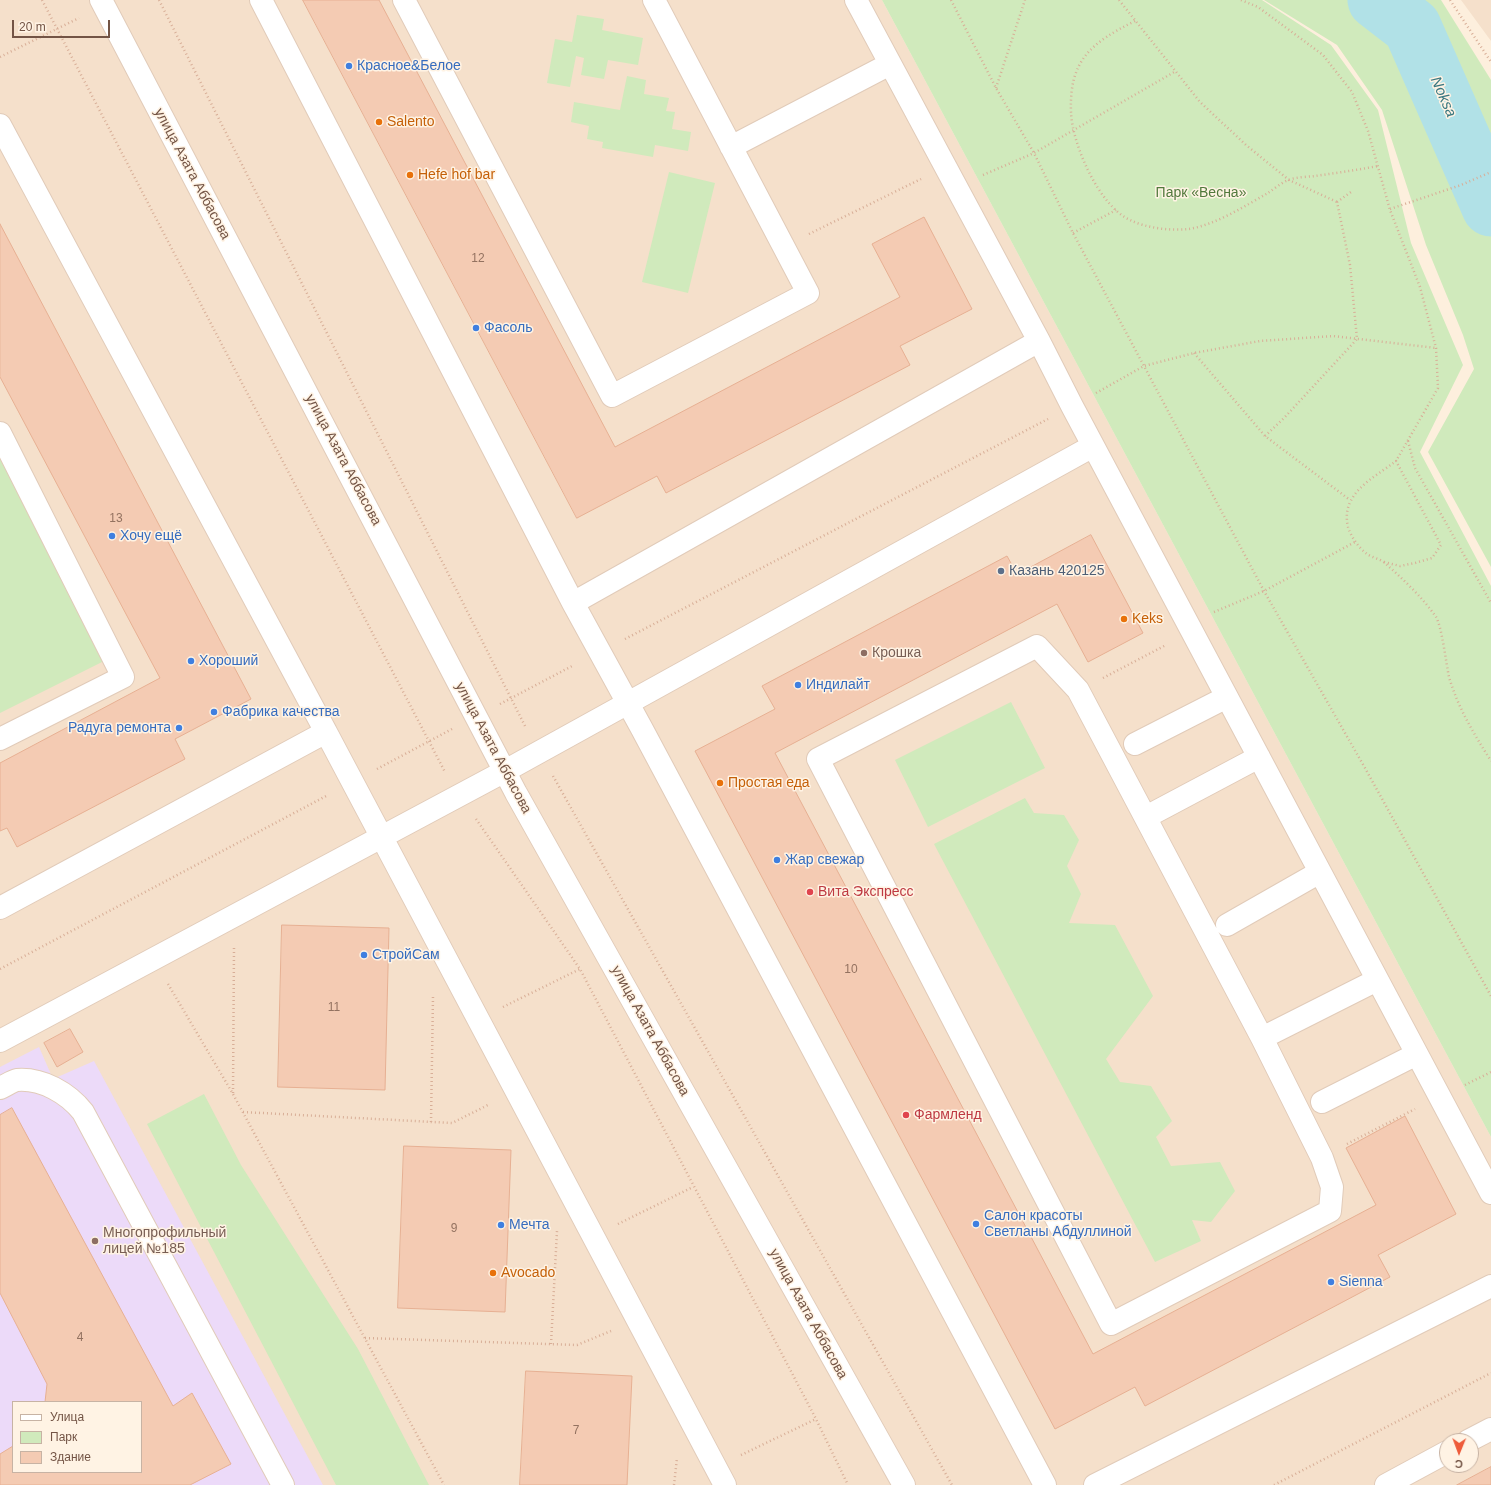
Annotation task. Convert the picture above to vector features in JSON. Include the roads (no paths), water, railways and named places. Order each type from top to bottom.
[{"type":"street","points":[[261,0],[573,603],[628,702],[1045,1485]]},
{"type":"street","points":[[404,0],[612,396],[808,293],[654,0]]},
{"type":"street","points":[[856,0],[1039,341],[1093,446],[1377,980],[1397,1013],[1417,1054],[1491,1193]]},
{"type":"street","name":"улица Азата Аббасова","points":[[102,3],[402,571],[505,771],[904,1485]]},
{"type":"street","points":[[731,147],[890,64]]},
{"type":"street","points":[[0,125],[326,732],[720,1476]]},
{"type":"street","points":[[573,603],[1039,341]]},
{"type":"street","points":[[0,433],[123,677],[0,739]]},
{"type":"street","points":[[0,1041],[505,771],[1093,446]]},
{"type":"street","points":[[1037,646],[1078,690],[1262,1038],[1322,1158],[1332,1187],[1330,1211],[1111,1324],[818,759],[1037,646]]},
{"type":"street","points":[[1134,744],[1227,696]]},
{"type":"street","points":[[0,908],[326,732]]},
{"type":"street","points":[[1146,817],[1259,757]]},
{"type":"street","points":[[1227,925],[1320,872]]},
{"type":"street","points":[[1262,1038],[1377,980]]},
{"type":"street","points":[[1322,1102],[1417,1054]]},
{"type":"street","points":[[0,1088],[16,1080],[38,1083],[56,1089],[75,1103],[83,1112],[283,1485]]},
{"type":"street","points":[[1095,1485],[1491,1286]]},
{"type":"street","points":[[1479,1435],[1491,1429]]},
{"type":"street","points":[[1386,1485],[1439,1456]]},
{"type":"waterway","name":"Noksa","points":[[1377,0],[1412,27],[1491,207]]},
{"type":"place","name":"Красное&Белое","points":[[349,66]]},
{"type":"place","name":"Salento","points":[[379,122]]},
{"type":"place","name":"Hefe hof bar","points":[[410,175]]},
{"type":"place","name":"Фасоль","points":[[476,328]]},
{"type":"place","name":"Хочу ещё","points":[[112,536]]},
{"type":"place","name":"Казань 420125","points":[[1001,571]]},
{"type":"place","name":"Keks","points":[[1124,619]]},
{"type":"place","name":"Крошка","points":[[864,653]]},
{"type":"place","name":"Хороший","points":[[191,661]]},
{"type":"place","name":"Индилайт","points":[[798,685]]},
{"type":"place","name":"Фабрика качества","points":[[214,712]]},
{"type":"place","name":"Радуга ремонта","points":[[179,728]]},
{"type":"place","name":"Простая еда","points":[[720,783]]},
{"type":"place","name":"Жар свежар","points":[[777,860]]},
{"type":"place","name":"Вита Экспресс","points":[[810,892]]},
{"type":"place","name":"СтройСам","points":[[364,955]]},
{"type":"place","name":"Фармленд","points":[[906,1115]]},
{"type":"place","name":"Салон красоты Светланы Абдуллиной","points":[[976,1224]]},
{"type":"place","name":"Мечта","points":[[501,1225]]},
{"type":"place","name":"Многопрофильный лицей №185","points":[[95,1241]]},
{"type":"place","name":"Avocado","points":[[493,1273]]},
{"type":"place","name":"Sienna","points":[[1331,1282]]},
{"type":"park label","name":"Парк «Весна»","points":[[1201,193]]}]
